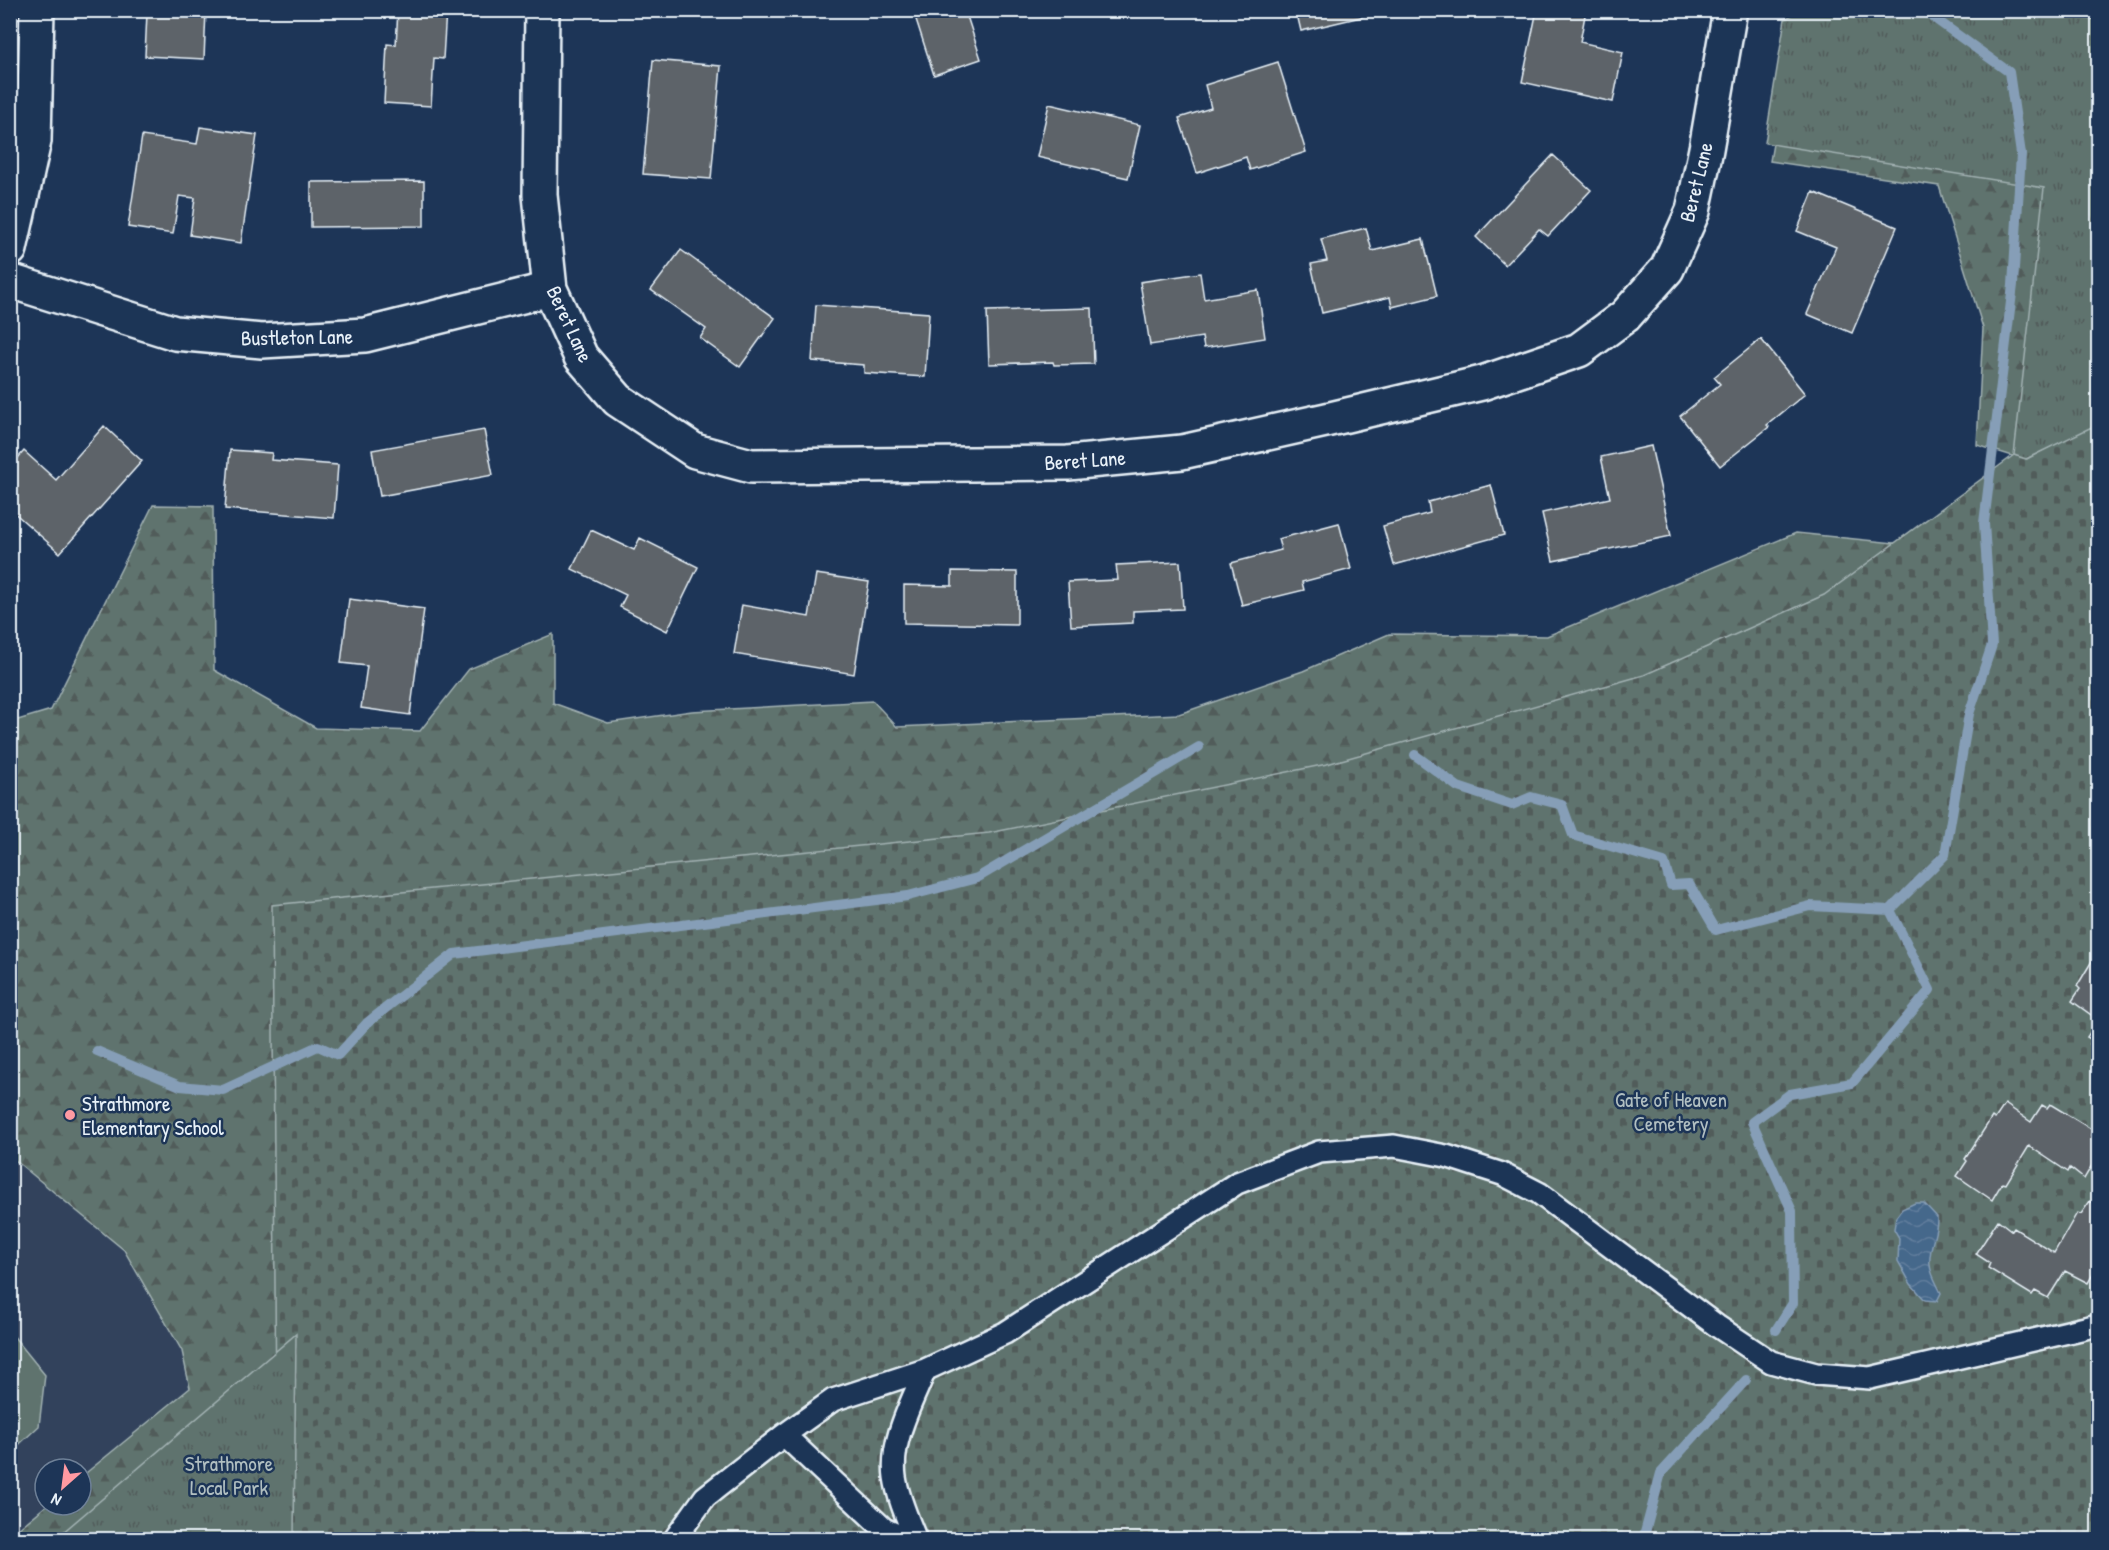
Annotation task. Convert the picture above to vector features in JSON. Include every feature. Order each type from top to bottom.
[{"type":"street","points":[[10,249],[34,141],[37,10]]},
{"type":"street","name":"Beret Lane","points":[[542,10],[540,195],[550,289],[581,357],[618,400],[695,451],[751,466],[1068,463],[1182,452],[1482,383],[1580,350],[1625,316],[1667,269],[1693,211],[1730,10]]},
{"type":"street","name":"Bustleton Lane","points":[[10,281],[175,333],[262,341],[365,335],[550,289]]},
{"type":"lane","points":[[674,1539],[705,1497],[833,1400],[925,1370],[1005,1333],[1237,1183],[1319,1152],[1394,1146],[1446,1156],[1502,1174],[1539,1193],[1717,1326],[1771,1362],[1816,1374],[1870,1378],[2098,1325]]},
{"type":"lane","points":[[916,1539],[895,1477],[896,1450],[925,1370]]},
{"type":"lane","points":[[784,1435],[884,1529],[909,1539]]},
{"type":"shaded area","name":"Strathmore Elementary School","points":[[10,949],[217,1401],[93,1507],[93,1457],[33,1457],[33,1517],[81,1517],[55,1539],[11,1539]]},
{"type":"green space","points":[[1801,10],[2014,10],[2098,20],[2098,424],[2026,459],[2014,455],[2044,188],[1765,143],[1785,19]]},
{"type":"green space","points":[[1796,11],[2098,11],[2098,422],[2032,462],[1977,445],[1983,328],[1939,186],[1770,161]]},
{"type":"green space","name":"Gate of Heaven Cemetery","points":[[2098,421],[2098,1539],[277,1539],[272,905],[989,833],[1327,764],[1644,675],[1824,595],[2014,455],[2027,459]]},
{"type":"green space","points":[[153,505],[213,506],[214,670],[316,728],[420,731],[469,669],[553,634],[553,703],[608,723],[692,711],[873,701],[897,727],[1179,714],[1303,671],[1389,634],[1547,636],[1796,533],[1924,546],[289,1539],[11,1540],[11,1535],[33,1517],[93,1517],[93,1467],[190,1388],[182,1351],[124,1250],[10,1156],[11,722],[51,710]]},
{"type":"green space","points":[[11,1333],[45,1375],[39,1426],[11,1452]]},
{"type":"green space","name":"Strathmore Local Park","points":[[296,1334],[294,1539],[55,1539],[81,1517],[93,1517],[93,1507]]},
{"type":"water","points":[[1915,1203],[1924,1203],[1937,1217],[1930,1265],[1941,1293],[1937,1301],[1925,1300],[1911,1284],[1898,1261],[1899,1238],[1894,1229],[1896,1217],[1902,1209]]},
{"type":"building","points":[[155,10],[206,10],[204,59],[145,56],[147,13],[155,13]]},
{"type":"building","points":[[398,10],[446,10],[443,59],[434,58],[431,106],[384,103],[387,44],[396,45]]},
{"type":"building","points":[[666,10],[713,10],[712,14]]},
{"type":"building","points":[[913,10],[965,10],[981,59],[934,75]]},
{"type":"building","points":[[1296,10],[1387,10],[1387,11],[1301,31]]},
{"type":"building","points":[[1537,10],[1586,10],[1580,42],[1623,52],[1613,102],[1522,82]]},
{"type":"building","points":[[653,60],[721,66],[711,179],[643,174]]},
{"type":"building","points":[[1278,62],[1306,152],[1250,170],[1246,157],[1197,173],[1179,118],[1211,108],[1205,85]]},
{"type":"building","points":[[1049,104],[1140,125],[1128,178],[1037,157]]},
{"type":"building","points":[[200,127],[257,135],[241,243],[190,235],[195,198],[179,196],[173,234],[128,227],[142,136],[197,144]]},
{"type":"building","points":[[1553,155],[1591,190],[1548,236],[1539,229],[1505,265],[1476,237]]},
{"type":"building","points":[[424,181],[424,226],[311,227],[311,182]]},
{"type":"building","points":[[1813,192],[1897,227],[1852,333],[1807,314],[1836,247],[1797,231]]},
{"type":"building","points":[[1366,228],[1372,251],[1423,239],[1437,296],[1392,307],[1390,297],[1322,313],[1311,264],[1327,261],[1321,239]]},
{"type":"building","points":[[681,250],[775,318],[740,367],[700,338],[706,329],[651,290]]},
{"type":"building","points":[[1200,273],[1204,299],[1258,290],[1265,338],[1204,348],[1202,337],[1150,345],[1140,282]]},
{"type":"building","points":[[816,305],[929,313],[925,377],[864,373],[864,365],[812,361]]},
{"type":"building","points":[[1092,308],[1094,364],[1054,365],[1053,362],[989,364],[987,311]]},
{"type":"building","points":[[1761,339],[1805,394],[1767,425],[1769,427],[1720,466],[1680,416],[1720,384],[1714,377]]},
{"type":"building","points":[[104,426],[142,461],[60,553],[10,509],[10,467],[24,451],[56,480]]},
{"type":"building","points":[[484,430],[493,475],[380,496],[372,450]]},
{"type":"building","points":[[1651,446],[1671,536],[1553,561],[1542,513],[1610,498],[1601,457]]},
{"type":"building","points":[[230,450],[272,453],[271,460],[338,465],[334,518],[225,509]]},
{"type":"building","points":[[1491,485],[1504,535],[1394,565],[1383,526],[1430,513],[1428,502]]},
{"type":"building","points":[[1339,523],[1351,569],[1302,582],[1304,590],[1242,605],[1231,563],[1281,550],[1278,539]]},
{"type":"building","points":[[591,530],[634,550],[640,538],[698,567],[667,631],[620,607],[626,595],[572,569]]},
{"type":"building","points":[[1180,562],[1183,609],[1133,611],[1133,623],[1071,626],[1068,582],[1118,580],[1116,565]]},
{"type":"building","points":[[952,571],[1017,572],[1017,625],[904,623],[904,585],[952,586]]},
{"type":"building","points":[[816,574],[869,582],[854,674],[734,654],[742,605],[809,617]]},
{"type":"building","points":[[349,599],[424,609],[410,715],[361,708],[367,666],[341,663]]},
{"type":"building","points":[[2098,951],[2098,1020],[2072,1001],[2080,989],[2077,986]]},
{"type":"building","points":[[2098,1020],[2098,1049],[2090,1044],[2092,1040],[2087,1037]]},
{"type":"building","points":[[2005,1104],[2031,1122],[2042,1105],[2047,1108],[2050,1104],[2093,1130],[2091,1135],[2098,1139],[2098,1155],[2084,1179],[2070,1168],[2068,1172],[2029,1146],[2006,1184],[2002,1183],[1992,1200],[1957,1176],[1992,1117],[1995,1119]]},
{"type":"building","points":[[2090,1201],[2098,1206],[2098,1266],[2088,1283],[2065,1271],[2048,1298],[2035,1291],[2032,1295],[1988,1268],[1990,1263],[1976,1254],[1998,1220],[2012,1231],[2014,1228],[2054,1253],[2077,1213],[2081,1214]]},
{"type":"waterway","points":[[1776,1330],[1793,1303],[1792,1211],[1752,1122],[1790,1094],[1852,1083],[1930,990],[1890,910],[1945,855],[1969,714],[1992,645],[1984,523],[2013,285],[2021,154],[2009,72],[1923,10]]},
{"type":"waterway","points":[[97,1051],[180,1086],[223,1090],[318,1046],[338,1055],[367,1023],[454,954],[908,896],[977,878],[1199,747]]},
{"type":"waterway","points":[[1415,755],[1458,787],[1512,805],[1531,797],[1562,805],[1573,835],[1664,862],[1671,885],[1689,884],[1716,930],[1810,906],[1890,910]]},
{"type":"waterway","points":[[1643,1540],[1661,1473],[1746,1380]]},
{"type":"place","name":"Strathmore Elementary School","points":[[70,1115]]}]
